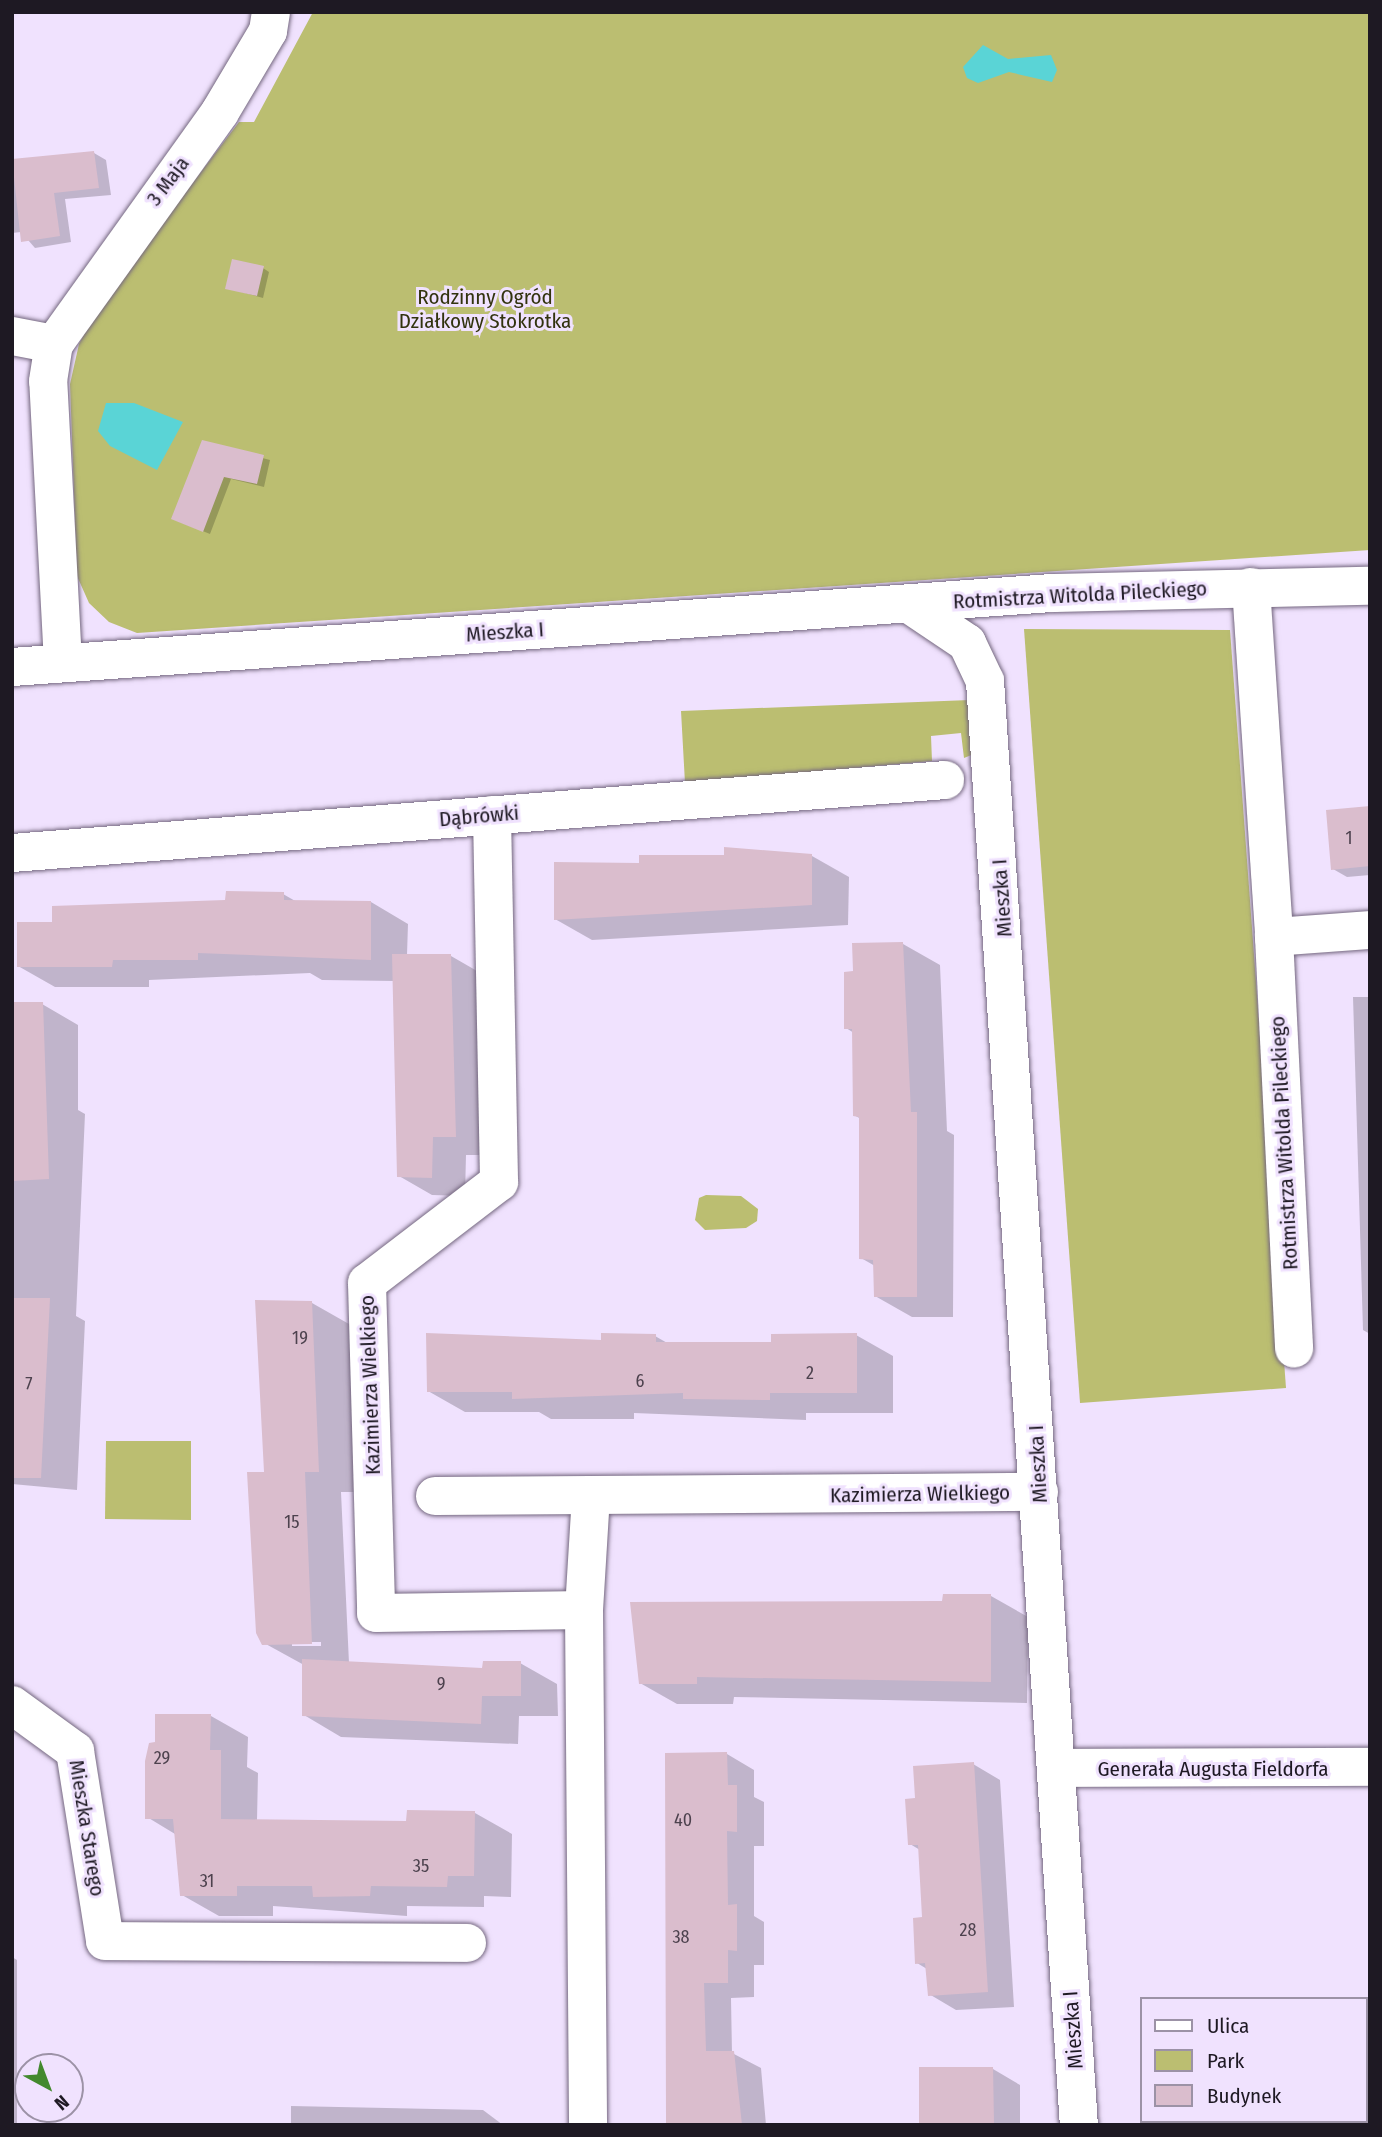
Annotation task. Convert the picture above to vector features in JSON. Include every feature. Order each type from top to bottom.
[{"type":"street","name":"3 Maja","points":[[63,663],[48,381],[54,344],[220,112],[268,31],[271,12]]},
{"type":"street","points":[[12,336],[54,344]]},
{"type":"street","name":"Rotmistrza Witolda Pileckiego","points":[[909,604],[1251,587],[1370,586]]},
{"type":"street","name":"Rotmistrza Witolda Pileckiego","points":[[1251,587],[1274,937],[1294,1349]]},
{"type":"street","name":"Mieszka I","points":[[12,667],[909,604],[967,643],[985,681],[1079,2125]]},
{"type":"street","name":"Dąbrówki","points":[[12,853],[945,780]]},
{"type":"street","name":"Kazimierza Wielkiego","points":[[492,815],[499,1182],[367,1283],[376,1613],[584,1611]]},
{"type":"street","points":[[1274,937],[1370,930]]},
{"type":"street","name":"Kazimierza Wielkiego","points":[[435,1496],[1039,1492]]},
{"type":"street","points":[[587,2125],[584,1611],[590,1495]]},
{"type":"street","name":"Mieszka Starego","points":[[12,1705],[75,1751],[105,1941],[467,1943]]},
{"type":"street","name":"Generała Augusta Fieldorfa","points":[[1056,1768],[1370,1767]]},
{"type":"green space","name":"Rodzinny Ogród Działkowy Stokrotka","points":[[313,12],[1370,12],[1370,550],[137,633],[109,622],[89,603],[77,576],[70,384],[79,344],[97,309],[239,122],[254,122]]},
{"type":"green space","points":[[1024,629],[1230,630],[1286,1388],[1080,1403]]},
{"type":"green space","points":[[970,700],[974,754],[964,758],[961,733],[931,736],[932,761],[685,783],[681,711]]},
{"type":"green space","points":[[706,1195],[741,1196],[758,1209],[757,1221],[746,1228],[705,1230],[695,1220],[699,1198]]},
{"type":"green space","points":[[106,1441],[191,1441],[191,1520],[105,1519]]},
{"type":"shaded area","points":[[983,45],[1008,59],[1051,55],[1057,70],[1052,82],[1009,72],[978,83],[967,78],[963,67]]},
{"type":"shaded area","points":[[106,403],[134,403],[183,422],[157,470],[110,446],[98,431]]},
{"type":"building","points":[[94,151],[99,188],[54,193],[60,236],[21,242],[12,159]]},
{"type":"building","points":[[232,259],[264,266],[257,296],[225,289]]},
{"type":"building","points":[[202,440],[264,455],[257,484],[224,477],[203,532],[171,519]]},
{"type":"building","points":[[1370,806],[1370,866],[1331,870],[1326,810]]},
{"type":"building","points":[[724,847],[812,854],[812,905],[554,920],[554,862],[639,863],[639,855],[724,855]]},
{"type":"building","points":[[226,891],[284,892],[284,900],[371,901],[371,960],[198,953],[198,960],[113,960],[112,967],[17,967],[17,922],[52,922],[52,906],[225,900]]},
{"type":"building","points":[[903,942],[911,1112],[917,1112],[917,1297],[874,1297],[873,1260],[859,1259],[859,1117],[853,1116],[852,1029],[844,1029],[844,972],[853,971],[852,943]]},
{"type":"building","points":[[392,954],[451,954],[456,1137],[433,1137],[432,1178],[397,1177]]},
{"type":"building","points":[[12,1002],[43,1002],[49,1179],[12,1181]]},
{"type":"building","points":[[12,1298],[50,1298],[41,1478],[12,1478]]},
{"type":"building","points":[[255,1300],[312,1301],[319,1472],[305,1472],[312,1644],[262,1645],[256,1633],[247,1472],[264,1472]]},
{"type":"building","points":[[426,1333],[601,1340],[601,1333],[656,1334],[656,1342],[771,1342],[771,1334],[857,1333],[857,1393],[770,1393],[770,1400],[683,1399],[683,1393],[512,1399],[512,1392],[427,1392]]},
{"type":"building","points":[[943,1594],[991,1594],[991,1682],[697,1677],[697,1684],[639,1684],[630,1602],[942,1601]]},
{"type":"building","points":[[302,1659],[482,1668],[483,1661],[521,1661],[521,1696],[482,1696],[481,1724],[302,1716]]},
{"type":"building","points":[[155,1714],[211,1714],[210,1750],[221,1750],[221,1819],[406,1821],[407,1810],[475,1811],[474,1876],[448,1876],[447,1887],[371,1886],[370,1896],[313,1897],[312,1886],[237,1886],[237,1896],[180,1896],[173,1819],[145,1819],[145,1761],[149,1743],[155,1742]]},
{"type":"building","points":[[727,1752],[728,1785],[737,1785],[737,1832],[727,1831],[728,1905],[737,1904],[737,1951],[728,1950],[728,1983],[704,1983],[706,2051],[734,2051],[742,2125],[666,2125],[665,1753]]},
{"type":"building","points":[[974,1762],[988,1992],[928,1996],[925,1963],[915,1964],[913,1918],[922,1917],[918,1845],[908,1845],[905,1799],[915,1798],[913,1766]]},
{"type":"building","points":[[919,2067],[993,2067],[994,2125],[919,2125]]}]
